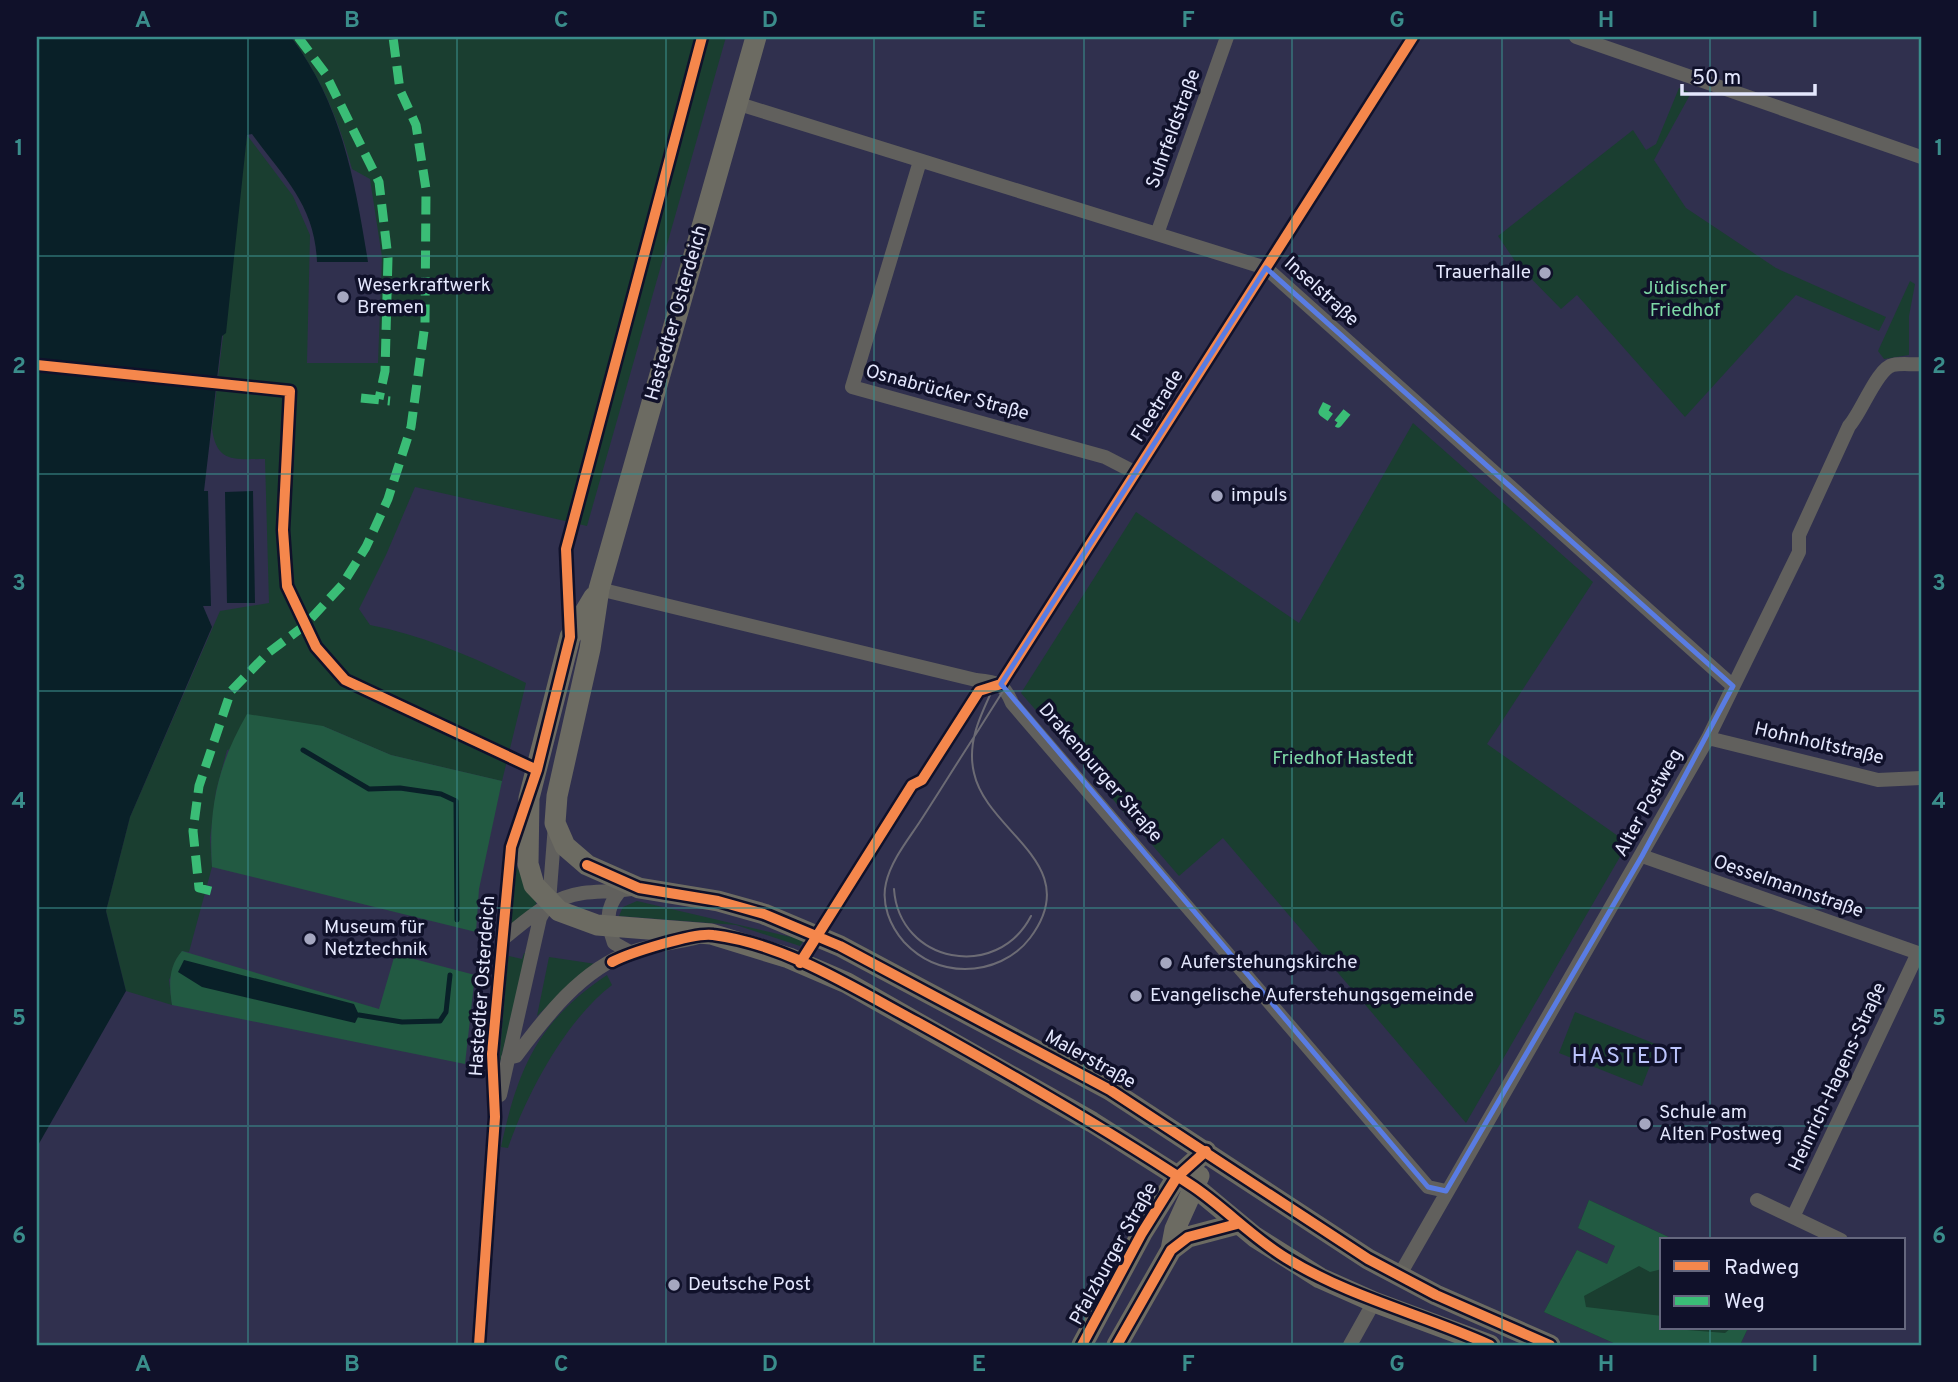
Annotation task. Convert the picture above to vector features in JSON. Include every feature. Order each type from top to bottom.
[{"type":"main road","name":"Hastedter Osterdeich","points":[[555,823],[556,796],[590,649],[599,589],[756,37]]},
{"type":"main road","name":"Hastedter Osterdeich","points":[[528,798],[570,637],[599,589]]},
{"type":"main road","points":[[528,798],[528,864],[534,885],[549,902],[579,921],[608,926],[711,934],[789,958],[847,984],[1092,1122],[1186,1183],[1237,1224],[1308,1271],[1374,1303],[1490,1345]]},
{"type":"main road","name":"Malerstraße","points":[[555,823],[565,846],[587,865],[629,890],[718,901],[764,914],[818,935],[1110,1090],[1325,1232],[1399,1276],[1550,1345]]},
{"type":"main road","name":"Pfalzburger Straße","points":[[1082,1345],[1142,1233],[1186,1183],[1206,1151]]},
{"type":"main road","name":"Pfalzburger Straße","points":[[1117,1345],[1171,1250],[1186,1183]]},
{"type":"main road","points":[[1171,1250],[1188,1237],[1237,1224]]},
{"type":"street","name":"Suhrfeldstraße","points":[[1157,234],[1227,37]]},
{"type":"street","name":"Fleetrade","points":[[922,780],[979,691],[1001,684],[1413,37]]},
{"type":"street","points":[[1576,37],[1921,156]]},
{"type":"street","name":"Inselstraße","points":[[736,103],[1266,268],[1733,686]]},
{"type":"street","name":"Osnabrücker Straße","points":[[920,161],[852,387],[1105,457],[1136,473]]},
{"type":"street","name":"Alter Postweg","points":[[1399,1276],[1708,738],[1799,552],[1799,535],[1849,426],[1860,415],[1881,371],[1891,365],[1921,364]]},
{"type":"street","points":[[599,589],[1001,684]]},
{"type":"street","name":"Drakenburger Straße","points":[[1001,684],[1013,703],[1428,1187],[1446,1191]]},
{"type":"street","name":"Hohnholtstraße","points":[[1708,738],[1878,780],[1921,778]]},
{"type":"street","name":"Hastedter Osterdeich","points":[[479,1345],[495,1117],[492,1054],[511,847],[528,798]]},
{"type":"street","name":"Hastedter Osterdeich","points":[[495,1117],[540,918],[549,902],[555,823]]},
{"type":"street","name":"Oesselmannstraße","points":[[1642,856],[1920,954]]},
{"type":"street","points":[[629,890],[610,907],[608,926],[614,943],[630,953]]},
{"type":"street","name":"Malerstraße","points":[[503,939],[549,902],[586,893],[629,890]]},
{"type":"street","points":[[508,1058],[516,1056],[566,995],[597,971],[630,953],[711,934]]},
{"type":"street","name":"Heinrich-Hagens-Straße","points":[[1793,1217],[1920,954]]},
{"type":"street","points":[[1757,1200],[1837,1238]]},
{"type":"street","points":[[1350,1345],[1374,1303]]},
{"type":"highlighted area","points":[[1266,268],[1733,686],[1642,856],[1446,1191],[1428,1187],[1001,684]]},
{"type":"green space","points":[[291,37],[726,37],[587,526],[415,487],[359,609],[370,625],[411,635],[450,649],[526,683],[502,781],[391,755],[323,726],[227,750],[216,791],[210,838],[212,867],[189,952],[182,951],[169,980],[172,1005],[126,991],[106,911],[130,817],[220,611],[269,603],[265,459],[237,459],[223,454],[214,440],[212,428],[247,135],[293,196],[310,235],[307,363],[378,363],[382,257],[370,179],[352,169],[328,100]]},
{"type":"green space","name":"Jüdischer Friedhof","points":[[1679,88],[1691,93],[1654,160],[1686,208],[1776,268],[1886,317],[1879,331],[1796,295],[1685,417],[1577,295],[1561,309],[1517,264],[1498,236],[1633,130],[1646,150],[1656,144]]},
{"type":"green space","points":[[1910,281],[1915,284],[1909,316],[1909,355],[1884,359],[1878,351]]},
{"type":"green space","name":"Friedhof Hastedt","points":[[1413,423],[1593,582],[1487,744],[1628,843],[1466,1123],[1223,838],[1179,876],[1021,693],[1136,512],[1299,623]]},
{"type":"green space","points":[[247,714],[323,726],[391,755],[502,781],[479,889],[476,932],[212,867],[212,826],[217,788],[229,751]]},
{"type":"green space","points":[[515,864],[536,900],[536,905],[510,928]]},
{"type":"green space","points":[[637,901],[804,940],[800,946],[736,925],[619,916],[623,907]]},
{"type":"green space","points":[[182,951],[379,1009],[395,954],[475,975],[465,1064],[172,1005],[171,976],[174,963]]},
{"type":"green space","points":[[524,953],[527,954],[499,1066],[507,962],[509,956],[522,959]]},
{"type":"green space","points":[[549,957],[596,964],[575,979],[537,1016]]},
{"type":"green space","points":[[607,975],[612,985],[595,1000],[564,1037],[537,1081],[508,1148],[501,1147],[515,1093],[534,1049],[564,1010]]},
{"type":"green space","points":[[1575,1012],[1658,1045],[1642,1086],[1559,1053]]},
{"type":"green space","points":[[1589,1200],[1671,1238],[1660,1238],[1660,1330],[1747,1330],[1740,1345],[1618,1345],[1544,1312],[1577,1250],[1607,1264],[1615,1246],[1578,1228]]},
{"type":"green space","points":[[1589,1200],[1671,1238],[1660,1238],[1660,1270],[1650,1272],[1639,1266],[1584,1296],[1586,1307],[1660,1316],[1660,1330],[1725,1333],[1729,1330],[1747,1330],[1740,1345],[1618,1345],[1544,1312],[1577,1250],[1607,1264],[1615,1246],[1578,1228]]},
{"type":"water","points":[[37,37],[291,37],[323,89],[344,145],[358,202],[368,262],[317,262],[310,224],[296,193],[252,134],[247,135],[226,333],[222,336],[204,491],[208,491],[211,606],[203,606],[212,627],[130,817],[106,911],[126,991],[37,1147]]},
{"type":"water","points":[[253,491],[255,603],[227,603],[225,492]]},
{"type":"water","points":[[184,960],[354,1004],[359,1015],[355,1023],[202,987],[178,972]]},
{"type":"waterway","points":[[303,750],[369,789],[400,788],[441,794],[456,801],[457,920]]},
{"type":"waterway","points":[[359,1015],[402,1022],[440,1021],[446,1012],[450,975]]},
{"type":"tram line","points":[[1408,37],[996,682],[981,715],[974,737],[972,749],[974,773],[982,794],[1028,850],[1040,869],[1047,889],[1044,912],[1024,945],[1009,957],[993,964],[956,969],[924,958],[904,942],[888,914],[885,891],[895,859],[974,737],[1417,37]]},
{"type":"tram line","points":[[894,889],[900,914],[913,934],[931,947],[952,955],[974,956],[996,950],[1016,937],[1031,916]]},
{"type":"marked path","points":[[298,37],[325,73],[379,182],[388,258],[385,371],[379,399]]},
{"type":"marked path","points":[[211,891],[199,888],[193,831],[199,786],[231,691],[268,653],[304,626],[342,585],[366,547],[388,499],[411,427],[425,324],[426,189],[416,125],[400,90],[393,37]]},
{"type":"marked path","points":[[361,398],[390,401]]},
{"type":"marked path","points":[[1327,404],[1323,412],[1338,423],[1347,412]]},
{"type":"cycle path","points":[[479,1345],[495,1117],[492,1054],[511,847],[537,770],[570,637],[566,549],[702,37]]},
{"type":"cycle path","points":[[800,963],[912,785],[922,780],[979,691],[1001,684],[1413,37]]},
{"type":"cycle path","points":[[37,365],[290,391],[283,530],[287,586],[316,647],[345,680],[537,770]]},
{"type":"cycle path","points":[[587,865],[639,888],[718,901],[764,914],[840,946],[1110,1090],[1368,1259],[1436,1295],[1550,1345]]},
{"type":"cycle path","points":[[612,962],[662,944],[704,935],[740,940],[793,958],[869,995],[1092,1123],[1194,1187],[1274,1250],[1311,1272],[1361,1295],[1490,1345]]},
{"type":"cycle path","points":[[1082,1345],[1142,1233],[1177,1177],[1206,1151]]},
{"type":"cycle path","points":[[1117,1345],[1171,1250],[1188,1237],[1237,1224]]},
{"type":"place","name":"Trauerhalle","points":[[1545,273]]},
{"type":"place","name":"Weserkraftwerk Bremen","points":[[343,297]]},
{"type":"place","name":"impuls","points":[[1217,496]]},
{"type":"place","name":"Museum für Netztechnik","points":[[310,939]]},
{"type":"place","name":"Auferstehungskirche","points":[[1166,963]]},
{"type":"place","name":"Evangelische Auferstehungsgemeinde","points":[[1136,996]]},
{"type":"place","name":"Schule am Alten Postweg","points":[[1645,1124]]},
{"type":"place","name":"Deutsche Post","points":[[674,1285]]},
{"type":"district","name":"HASTEDT","points":[[1628,1057]]}]
